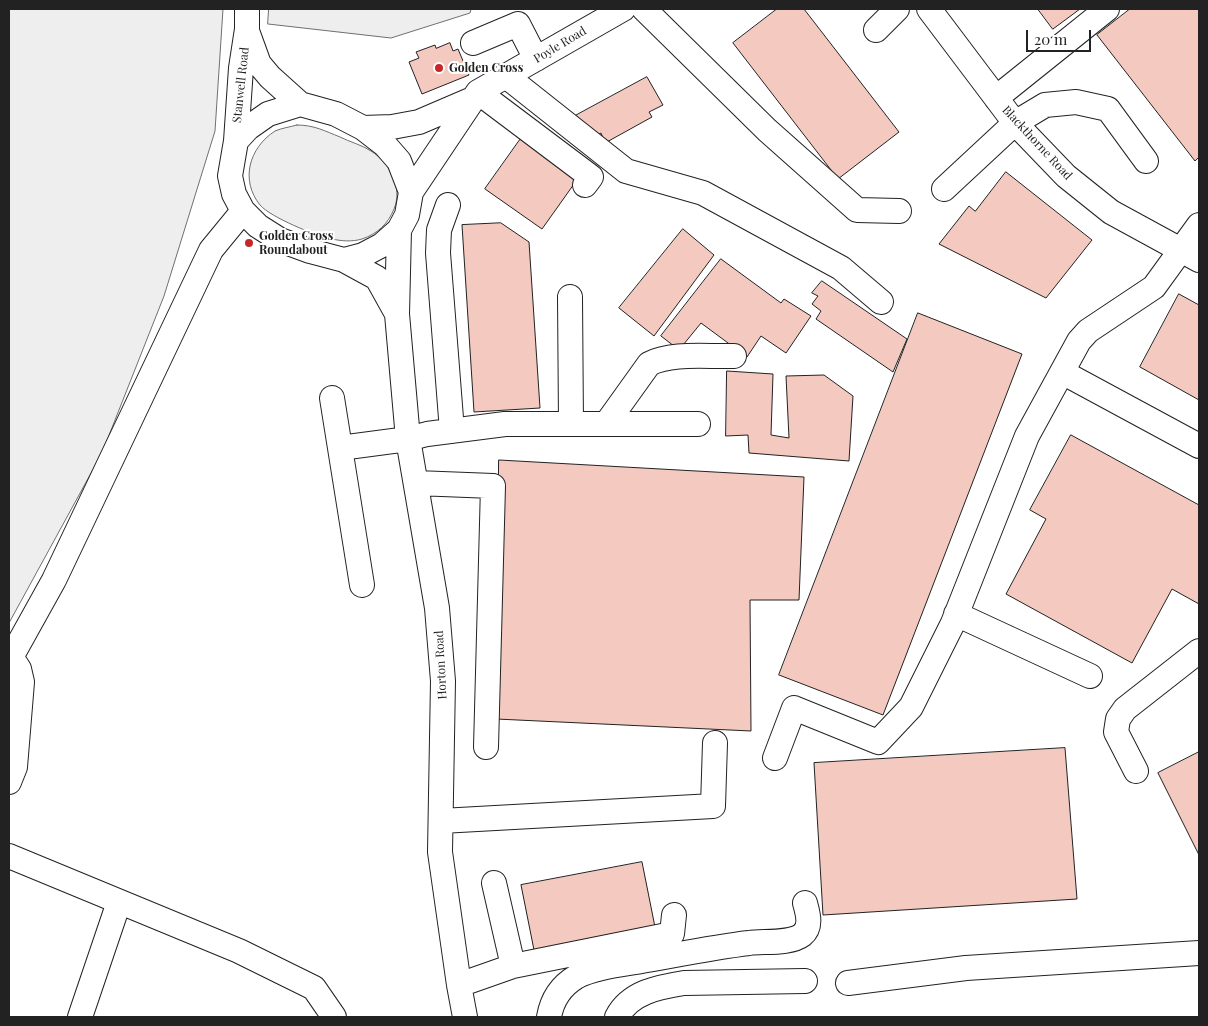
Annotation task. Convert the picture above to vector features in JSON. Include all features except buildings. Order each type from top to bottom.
[{"type":"street","name":"Poyle Road","points":[[363,128],[392,127],[419,122],[476,95],[623,9]]},
{"type":"street","points":[[644,9],[767,130],[857,210],[900,211]]},
{"type":"street","points":[[876,30],[897,9]]},
{"type":"street","points":[[996,98],[1107,9]]},
{"type":"street","name":"Blackthorne Road","points":[[933,11],[1015,123],[1066,176],[1111,212],[1190,255]]},
{"type":"street","name":"Stanwell Road","points":[[247,19],[259,64],[300,104]]},
{"type":"street","name":"Stanwell Road","points":[[236,141],[241,68],[247,19]]},
{"type":"street","points":[[473,43],[518,24],[536,59]]},
{"type":"street","points":[[506,76],[626,171],[703,193],[841,268],[881,302]]},
{"type":"street","name":"Poyle Road","points":[[412,192],[476,95]]},
{"type":"street","points":[[476,95],[591,177],[585,185]]},
{"type":"street","points":[[944,189],[1015,123],[1045,105],[1076,102],[1108,109],[1146,160]]},
{"type":"street","points":[[300,104],[336,114],[363,128],[385,145],[399,161],[412,192],[406,215],[399,230],[382,245],[363,255],[344,260],[310,251],[280,240],[258,226],[243,211],[234,194],[230,176],[236,141],[248,128],[268,114],[300,104]]},
{"type":"street","points":[[448,205],[439,230],[438,253],[452,432]]},
{"type":"street","points":[[9,782],[15,767],[22,682],[19,670],[10,659],[54,580],[211,250],[243,211]]},
{"type":"street","points":[[775,758],[794,708],[878,742],[911,707],[956,614],[1027,436],[1079,341],[1088,331],[1154,287],[1190,255],[1199,225]]},
{"type":"street","name":"Horton Road","points":[[399,230],[397,314],[408,439],[437,608],[443,681],[440,852],[465,1017]]},
{"type":"street","name":"Horton Road","points":[[344,260],[376,278],[397,314]]},
{"type":"street","points":[[570,296],[571,424]]},
{"type":"street","points":[[606,424],[649,364],[658,360],[675,357],[734,356]]},
{"type":"street","points":[[1062,372],[1199,446]]},
{"type":"street","points":[[332,398],[362,585]]},
{"type":"street","points":[[340,448],[504,424],[698,424]]},
{"type":"street","points":[[416,483],[493,486],[486,747]]},
{"type":"street","points":[[956,614],[1090,676]]},
{"type":"street","points":[[1136,771],[1116,732],[1118,719],[1125,709],[1199,651]]},
{"type":"street","points":[[441,821],[713,806],[715,743]]},
{"type":"street","points":[[9,856],[239,951],[314,988],[334,1017]]},
{"type":"street","points":[[494,883],[513,966]]},
{"type":"street","points":[[80,1017],[119,902]]},
{"type":"street","points":[[549,1017],[552,1004],[562,988],[577,977],[591,972],[741,944],[791,939],[801,936],[807,928],[809,918],[805,903]]},
{"type":"street","points":[[459,985],[513,966],[672,934],[674,915]]},
{"type":"street","points":[[848,983],[966,968],[1199,953]]},
{"type":"street","points":[[617,1017],[629,1001],[641,994],[672,985],[684,983],[805,981]]},
{"type":"shaded area","points":[[9,9],[223,9],[215,131],[164,296],[102,453],[9,623]]},
{"type":"shaded area","points":[[269,9],[471,9],[470,13],[391,38],[268,24]]},
{"type":"shaded area","points":[[297,125],[319,129],[360,145],[384,162],[393,177],[397,193],[394,209],[389,219],[377,231],[358,240],[332,239],[294,225],[273,215],[260,205],[250,185],[250,165],[254,155],[266,138],[275,131]]},
{"type":"place","name":"Golden Cross","points":[[439,68]]},
{"type":"place","name":"Golden Cross Roundabout","points":[[249,243]]}]
